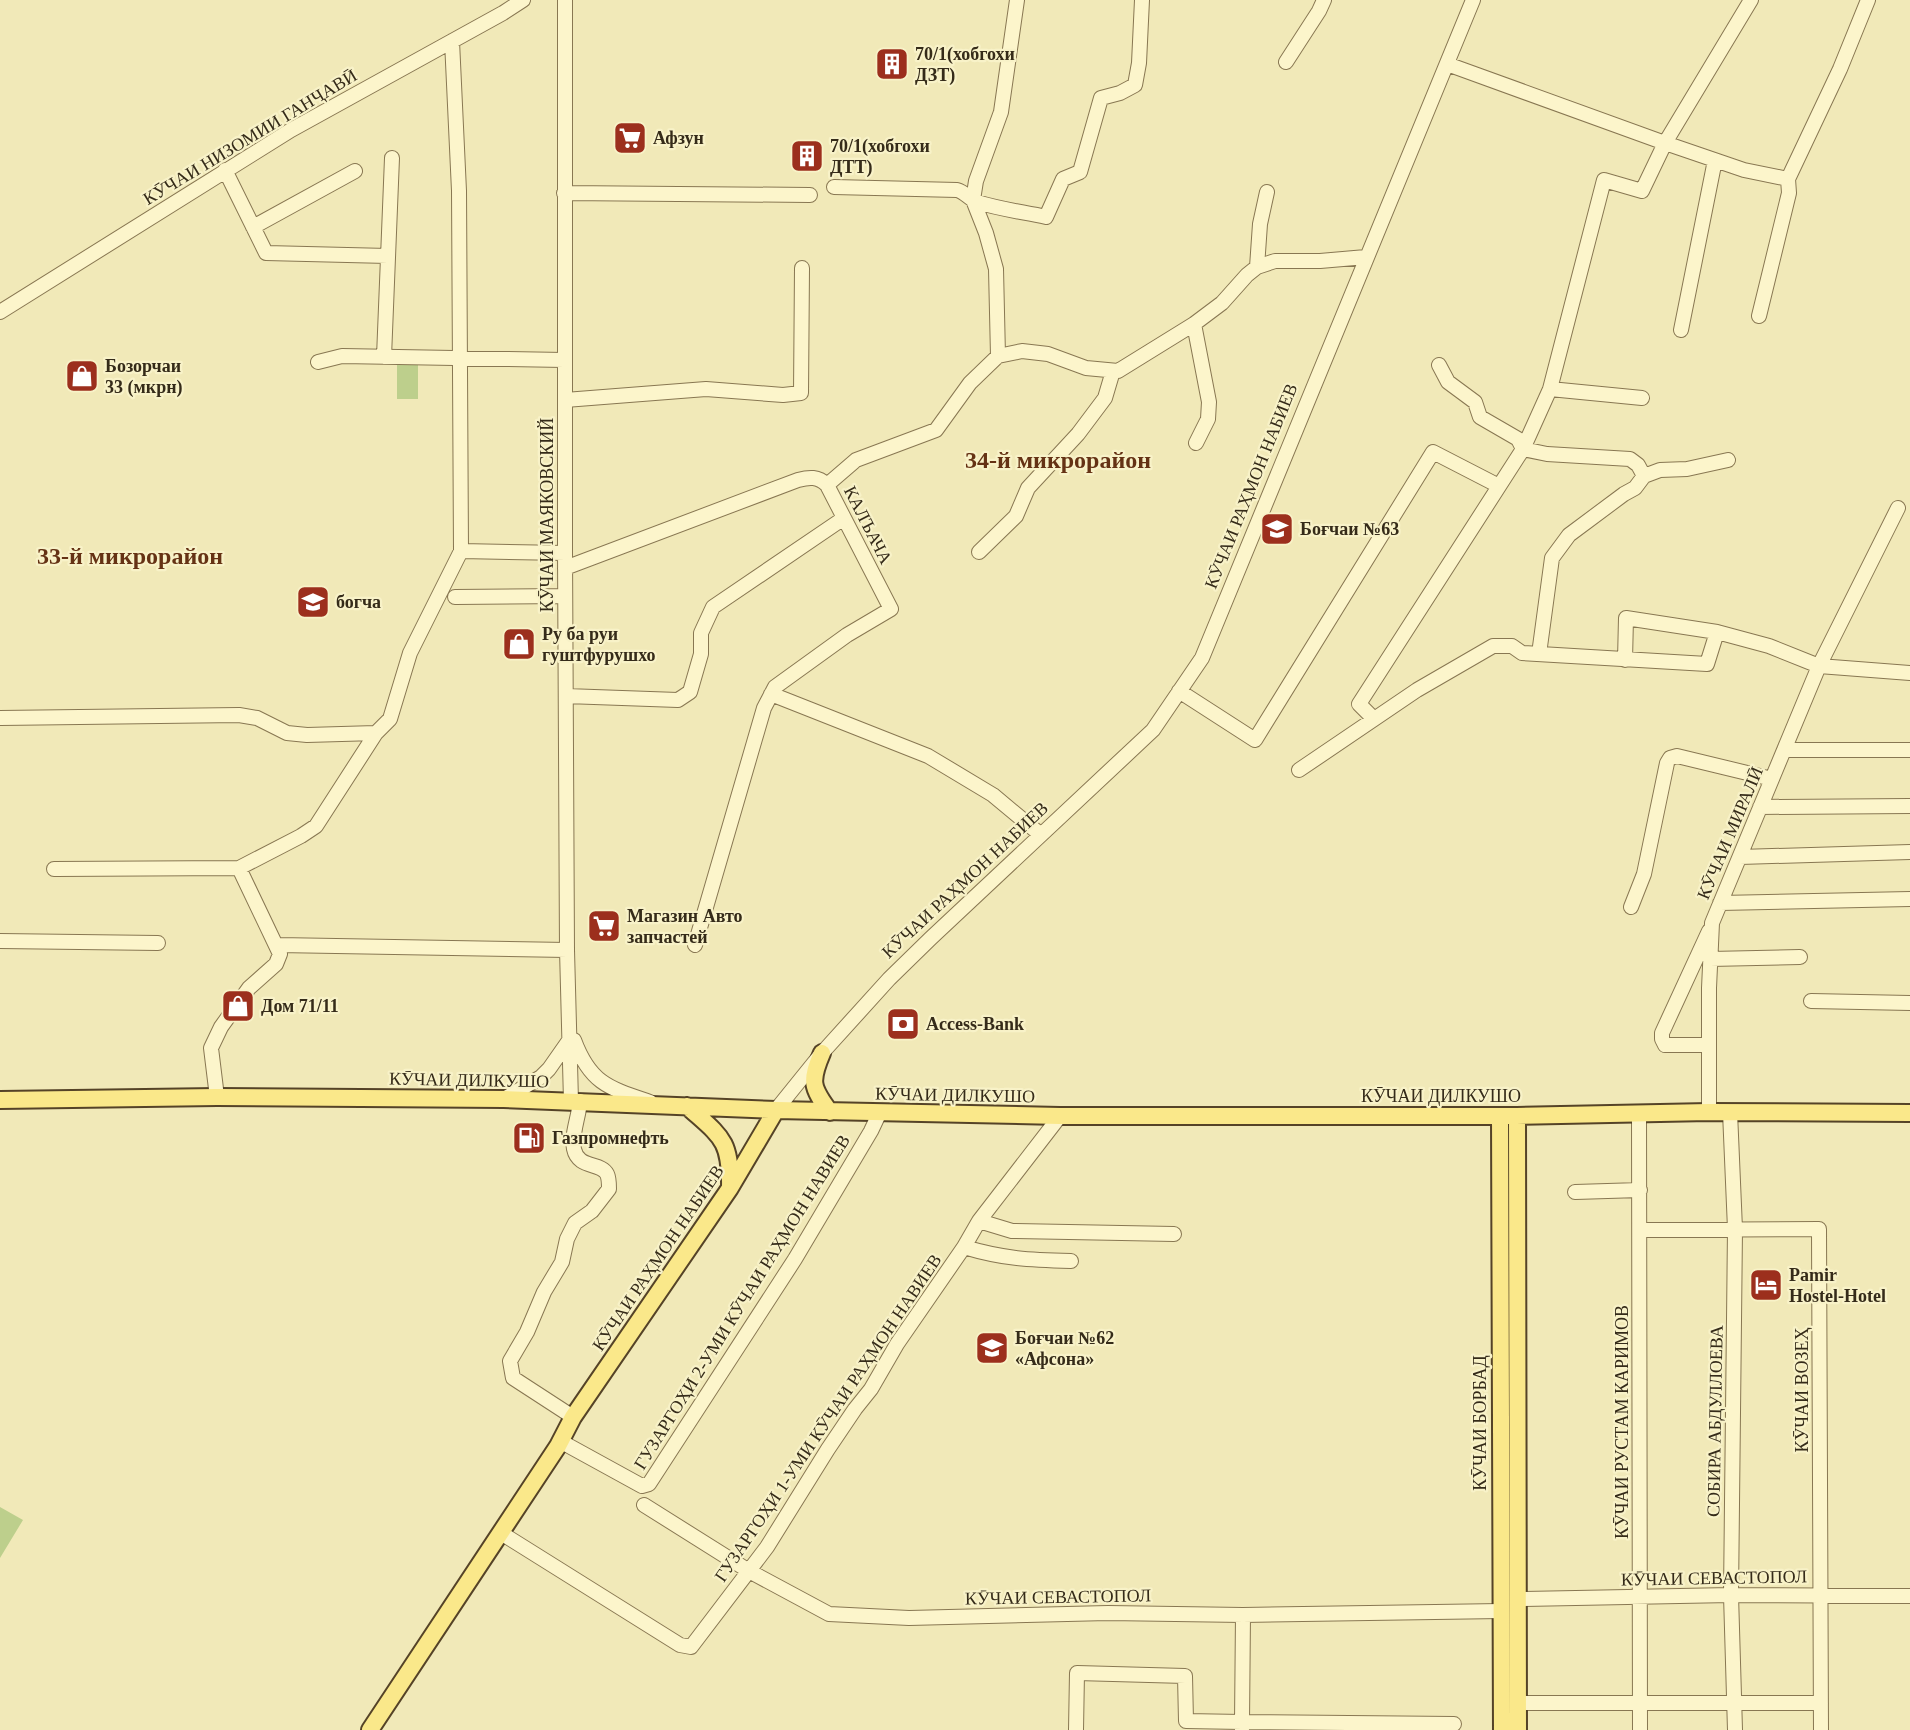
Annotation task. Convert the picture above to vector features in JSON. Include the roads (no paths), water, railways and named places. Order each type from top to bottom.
[{"type":"main road","points":[[822,1053],[814,1073],[814,1086],[830,1112]]},
{"type":"main road","name":"КӮЧАИ ДИЛКУШО","points":[[0,1100],[217,1097],[504,1099],[830,1112],[1060,1116],[1910,1113]]},
{"type":"main road","points":[[687,1106],[717,1133],[727,1148],[731,1166],[730,1188]]},
{"type":"main road","name":"КӮЧАИ РАҲМОН НАБИЕВ","points":[[370,1730],[561,1441],[573,1417],[730,1188],[776,1110]]},
{"type":"main road","name":"КӮЧАИ БОРБАД","points":[[1500,1116],[1502,1730]]},
{"type":"main road","points":[[1517,1116],[1518,1730]]},
{"type":"street","name":"КӮЧАИ НИЗОМИИ ГАНҶАВӢ","points":[[0,312],[291,130],[523,0]]},
{"type":"street","points":[[1017,0],[1000,112],[976,181],[973,200],[986,233],[996,269],[998,356],[1022,351],[1040,353],[1086,368],[1118,371],[1194,324],[1222,303],[1257,267],[1275,261],[1320,261],[1366,257]]},
{"type":"street","points":[[834,187],[957,190],[973,200],[1046,217],[1063,180],[1080,172],[1101,98],[1120,93],[1135,85],[1139,63],[1142,0]]},
{"type":"street","points":[[1287,62],[1324,0]]},
{"type":"street","name":"КӮЧАИ РАҲМОН НАБИЕВ","points":[[776,1110],[822,1053],[897,971],[1153,730],[1202,658],[1473,0]]},
{"type":"street","points":[[1374,719],[1359,704],[1523,449],[1550,389],[1604,180],[1642,191],[1665,143],[1751,0]]},
{"type":"street","points":[[1759,316],[1789,193],[1788,179],[1840,69],[1868,0]]},
{"type":"street","name":"КӮЧАИ МАЯКОВСКИЙ","points":[[562,2],[567,950],[570,1035],[576,1101],[574,1151],[587,1164],[603,1169],[608,1175],[609,1189],[592,1211],[575,1223],[567,1239],[562,1262],[544,1292],[527,1332],[510,1361],[513,1378],[573,1417]]},
{"type":"street","points":[[54,869],[239,868],[316,826],[376,733],[390,718],[410,653],[461,551],[459,190],[452,41]]},
{"type":"street","points":[[1447,64],[1744,170],[1788,179]]},
{"type":"street","points":[[384,357],[392,158]]},
{"type":"street","points":[[1681,330],[1715,160]]},
{"type":"street","points":[[225,170],[266,253],[388,256]]},
{"type":"street","points":[[254,227],[355,171]]},
{"type":"street","points":[[1257,267],[1260,224],[1267,192]]},
{"type":"street","points":[[564,193],[810,195]]},
{"type":"street","points":[[565,400],[706,389],[783,395],[801,393],[802,268]]},
{"type":"street","points":[[1194,324],[1209,402],[1208,419],[1197,443]]},
{"type":"street","points":[[318,362],[342,356],[564,360]]},
{"type":"street","name":"КАЛЪАЧА","points":[[695,945],[764,708],[775,687],[847,635],[891,609],[827,485],[856,460],[936,429],[970,383],[998,356]]},
{"type":"street","points":[[1439,365],[1448,382],[1475,402],[1480,417],[1518,439],[1523,449]]},
{"type":"street","points":[[980,552],[1016,516],[1028,488],[1078,434],[1105,398],[1113,371]]},
{"type":"street","points":[[1550,389],[1642,398]]},
{"type":"street","points":[[1523,449],[1547,454],[1630,459],[1638,465],[1644,476]]},
{"type":"street","points":[[1179,691],[1255,740],[1433,452],[1499,486]]},
{"type":"street","points":[[1539,654],[1551,558],[1569,535],[1635,488],[1644,476],[1660,470],[1687,469],[1728,460]]},
{"type":"street","points":[[565,568],[798,480],[810,477],[822,480],[827,485]]},
{"type":"street","name":"КӮЧАИ МИРАЛӢ","points":[[1708,1112],[1712,924],[1819,666],[1898,508]]},
{"type":"street","points":[[566,696],[678,700],[685,696],[690,692],[701,654],[701,633],[713,607],[844,518]]},
{"type":"street","points":[[461,551],[565,553]]},
{"type":"street","points":[[455,597],[565,596]]},
{"type":"street","points":[[1625,660],[1626,618],[1717,632],[1769,646],[1819,666],[1910,673]]},
{"type":"street","points":[[1299,770],[1417,690],[1493,646],[1512,646],[1522,652],[1539,654],[1707,664],[1717,632]]},
{"type":"street","points":[[771,694],[928,756],[993,795],[1041,835]]},
{"type":"street","points":[[0,718],[239,715],[256,718],[287,733],[307,735],[376,733]]},
{"type":"street","points":[[1784,750],[1910,750]]},
{"type":"street","points":[[1631,907],[1644,874],[1667,763],[1671,758],[1677,756],[1772,779]]},
{"type":"street","points":[[1761,807],[1910,806]]},
{"type":"street","points":[[1740,857],[1910,852]]},
{"type":"street","points":[[217,1097],[211,1048],[221,1027],[249,988],[276,964],[280,954],[278,945],[239,868]]},
{"type":"street","points":[[1720,903],[1910,899]]},
{"type":"street","points":[[1709,1045],[1665,1045],[1662,1033],[1712,924]]},
{"type":"street","points":[[0,941],[158,943]]},
{"type":"street","points":[[278,945],[567,950]]},
{"type":"street","points":[[1710,959],[1800,957]]},
{"type":"street","points":[[1811,1001],[1910,1003]]},
{"type":"street","points":[[504,1099],[541,1077],[549,1069],[570,1035]]},
{"type":"street","points":[[570,1035],[580,1056],[595,1077],[613,1090],[657,1104]]},
{"type":"street","name":"СОБИРА АБДУЛЛОЕВА","points":[[1730,1112],[1735,1229],[1731,1595],[1735,1730]]},
{"type":"street","name":"ГУЗАРГОҲИ 2-УМИ КӮЧАИ РАҲМОН НАВИЕВ","points":[[561,1441],[642,1486],[649,1484],[795,1259],[871,1131],[879,1113]]},
{"type":"street","name":"КӮЧАИ РУСТАМ КАРИМОВ","points":[[1639,1113],[1641,1730]]},
{"type":"street","name":"ГУЗАРГОҲИ 1-УМИ КӮЧАИ РАҲМОН НАВИЕВ","points":[[501,1533],[680,1645],[691,1647],[749,1572],[855,1409],[872,1389],[897,1344],[964,1247],[979,1221],[1060,1116]]},
{"type":"street","points":[[1575,1192],[1640,1190]]},
{"type":"street","points":[[979,1221],[1012,1231],[1174,1234]]},
{"type":"street","name":"КӮЧАИ ВОЗЕҲ","points":[[1640,1230],[1820,1229],[1821,1730]]},
{"type":"street","points":[[964,1247],[1000,1257],[1022,1260],[1071,1261]]},
{"type":"street","name":"КӮЧАИ СЕВАСТОПОЛ","points":[[644,1505],[749,1572],[829,1614],[909,1618],[1108,1613],[1243,1615],[1501,1611]]},
{"type":"street","name":"КӮЧАИ СЕВАСТОПОЛ","points":[[1519,1599],[1731,1595],[1910,1596]]},
{"type":"street","points":[[1242,1726],[1243,1615]]},
{"type":"street","points":[[1076,1730],[1077,1673],[1185,1676],[1186,1721],[1242,1726],[1400,1727],[1454,1724]]},
{"type":"street","points":[[1518,1703],[1821,1703]]},
{"type":"place","name":"70/1(хобгохи ДЗТ)","points":[[892,64]]},
{"type":"place","name":"Афзун","points":[[630,138]]},
{"type":"place","name":"70/1(хобгохи ДТТ)","points":[[807,156]]},
{"type":"place","name":"Бозорчаи 33 (мкрн)","points":[[82,376]]},
{"type":"place","name":"Боғчаи №63","points":[[1277,529]]},
{"type":"place","name":"богча","points":[[313,602]]},
{"type":"place","name":"Ру ба руи гуштфурушхо","points":[[519,644]]},
{"type":"place","name":"Магазин Авто запчастей","points":[[604,926]]},
{"type":"place","name":"Дом 71/11","points":[[238,1006]]},
{"type":"place","name":"Access-Bank","points":[[903,1024]]},
{"type":"place","name":"Газпромнефть","points":[[529,1138]]},
{"type":"place","name":"Pamir Hostel-Hotel","points":[[1766,1285]]},
{"type":"place","name":"Боғчаи №62 «Афсона»","points":[[992,1348]]},
{"type":"district","name":"34-й микрорайон","points":[[1058,460]]},
{"type":"district","name":"33-й микрорайон","points":[[130,556]]}]
